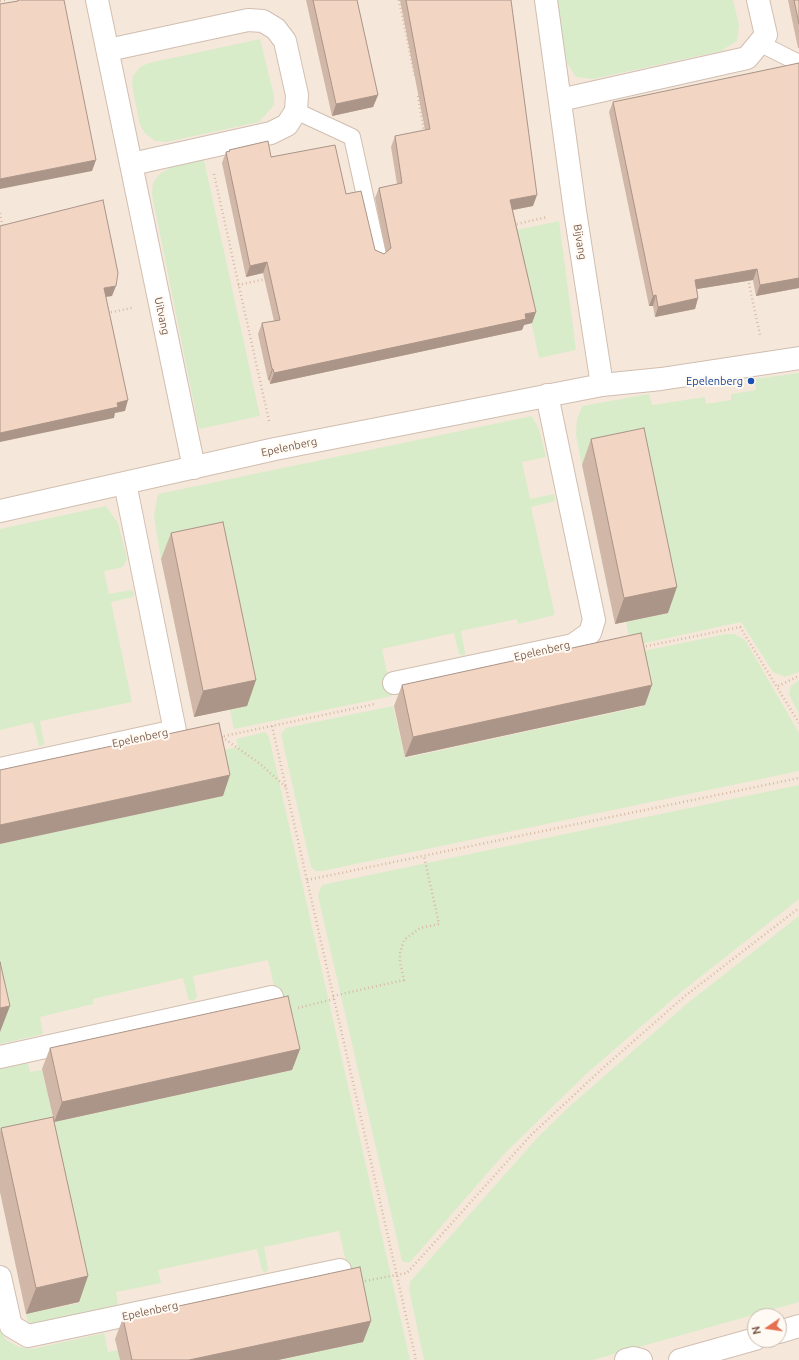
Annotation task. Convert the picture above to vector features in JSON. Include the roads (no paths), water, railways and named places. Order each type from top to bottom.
[{"type":"street","name":"Uitvang","points":[[97,0],[194,468]]},
{"type":"street","name":"Bijvang","points":[[546,0],[575,211],[602,385]]},
{"type":"street","points":[[560,100],[747,58],[766,35],[758,0]]},
{"type":"street","points":[[108,50],[248,20],[263,21],[276,29],[285,42],[297,95],[296,111],[287,125],[271,133],[132,164]]},
{"type":"street","name":"Epelenberg","points":[[0,510],[275,449],[547,395],[602,385],[660,379],[799,358]]},
{"type":"street","name":"Epelenberg","points":[[394,683],[573,645],[590,633],[594,620],[547,395]]},
{"type":"street","name":"Epelenberg","points":[[0,769],[175,730],[125,483]]},
{"type":"street","points":[[0,1057],[272,997]]},
{"type":"street","name":"Epelenberg","points":[[0,1277],[11,1326],[28,1336],[340,1270]]},
{"type":"street","points":[[787,1330],[799,1326]]},
{"type":"street","points":[[680,1360],[736,1352],[747,1344]]},
{"type":"street","points":[[626,1360],[634,1358],[641,1360]]},
{"type":"lane","points":[[759,43],[799,63]]},
{"type":"lane","points":[[296,111],[352,137],[378,255]]},
{"type":"place","name":"Epelenberg","points":[[751,381]]}]
